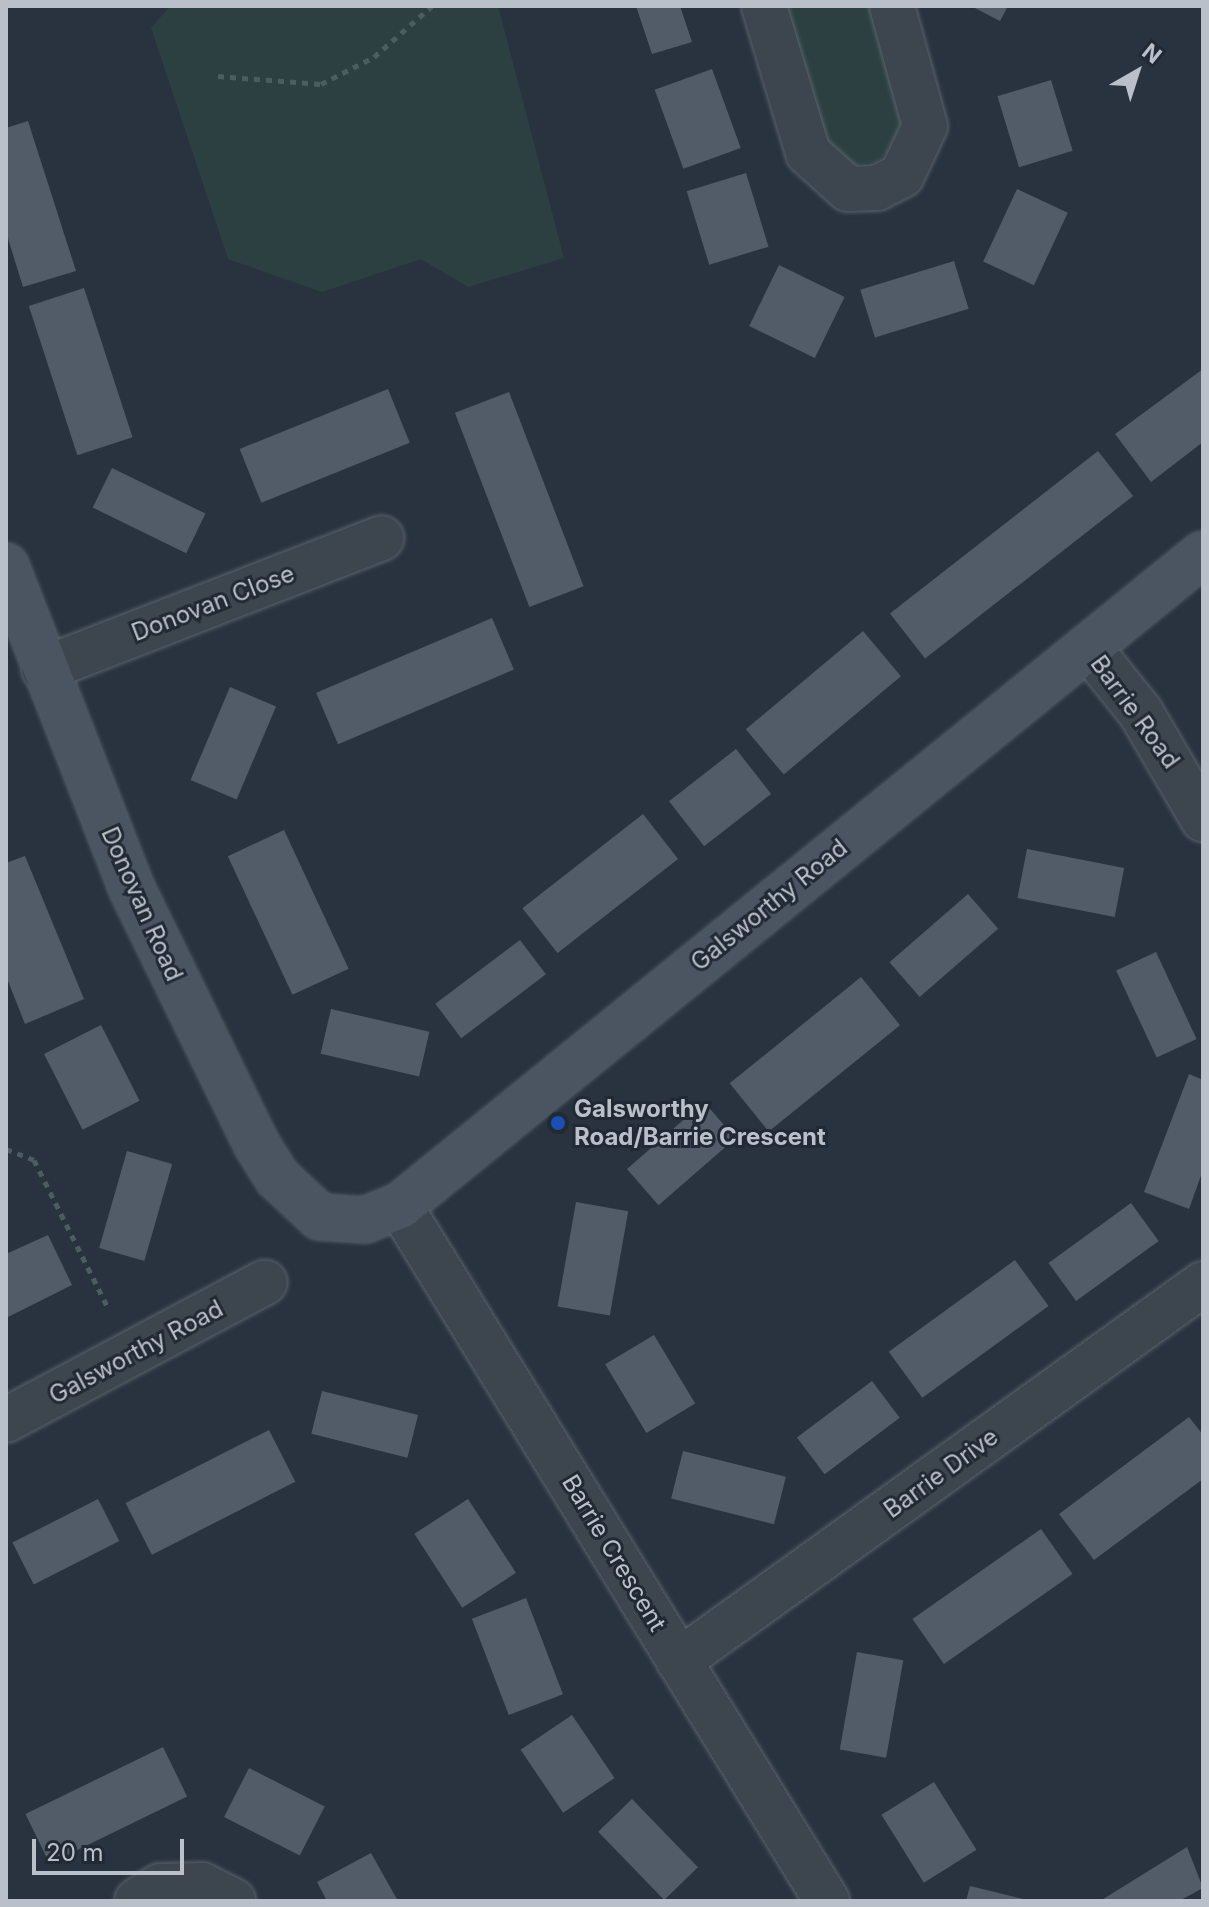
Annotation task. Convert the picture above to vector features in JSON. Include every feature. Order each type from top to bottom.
[{"type":"street","points":[[764,6],[808,153],[848,189],[877,188],[902,175],[925,126],[892,6]]},
{"type":"street","name":"Donovan Close","points":[[44,669],[382,538]]},
{"type":"street","name":"Galsworthy Road","points":[[320,1217],[365,1220],[400,1206],[1203,554]]},
{"type":"street","name":"Donovan Road","points":[[6,566],[131,887],[217,1067],[278,1178],[320,1217]]},
{"type":"street","name":"Barrie Road","points":[[1089,648],[1141,713],[1203,819]]},
{"type":"street","name":"Barrie Crescent","points":[[400,1206],[827,1901]]},
{"type":"street","name":"Galsworthy Road","points":[[6,1420],[133,1357],[265,1282]]},
{"type":"street","name":"Barrie Drive","points":[[679,1661],[1203,1284]]},
{"type":"street","points":[[137,1901],[160,1886],[202,1885],[233,1901]]},
{"type":"path","points":[[218,76],[321,84],[374,57],[432,6]]},
{"type":"path","points":[[6,1149],[34,1160],[133,1357]]},
{"type":"green space","points":[[170,6],[498,6],[564,258],[468,287],[421,259],[322,292],[228,259],[151,28]]},
{"type":"green space","points":[[786,6],[874,6],[905,113],[898,144],[875,162],[853,164],[827,142]]},
{"type":"building","points":[[636,6],[680,6],[692,42],[652,54]]},
{"type":"building","points":[[971,6],[1008,6],[1000,21]]},
{"type":"building","points":[[712,69],[741,148],[683,169],[655,90]]},
{"type":"building","points":[[1051,80],[1073,151],[1019,167],[997,96]]},
{"type":"building","points":[[28,121],[76,271],[23,287],[6,232],[6,128]]},
{"type":"building","points":[[746,173],[769,247],[709,265],[687,191]]},
{"type":"building","points":[[1017,189],[1068,213],[1034,285],[983,262]]},
{"type":"building","points":[[954,261],[969,309],[875,337],[860,290]]},
{"type":"building","points":[[779,265],[845,297],[815,358],[749,326]]},
{"type":"building","points":[[84,288],[133,437],[77,455],[29,306]]},
{"type":"building","points":[[1203,369],[1203,442],[1151,482],[1115,434]]},
{"type":"building","points":[[388,389],[410,443],[261,503],[240,449]]},
{"type":"building","points":[[509,392],[584,586],[529,607],[455,413]]},
{"type":"building","points":[[1098,451],[1133,496],[925,658],[890,614]]},
{"type":"building","points":[[112,468],[205,514],[186,553],[93,508]]},
{"type":"building","points":[[492,618],[514,670],[338,744],[316,693]]},
{"type":"building","points":[[863,631],[901,676],[784,775],[746,729]]},
{"type":"building","points":[[230,687],[276,707],[237,800],[191,780]]},
{"type":"building","points":[[736,749],[771,794],[704,846],[669,801]]},
{"type":"building","points":[[643,814],[678,859],[558,953],[522,908]]},
{"type":"building","points":[[284,830],[349,969],[292,995],[228,856]]},
{"type":"building","points":[[1027,849],[1124,868],[1115,917],[1017,898]]},
{"type":"building","points":[[25,856],[84,999],[25,1024],[6,976],[6,863]]},
{"type":"building","points":[[968,894],[998,929],[920,997],[890,962]]},
{"type":"building","points":[[520,940],[546,974],[461,1038],[435,1004]]},
{"type":"building","points":[[1156,952],[1197,1039],[1157,1058],[1116,971]]},
{"type":"building","points":[[861,977],[900,1025],[769,1132],[730,1083]]},
{"type":"building","points":[[331,1009],[429,1032],[419,1077],[321,1054]]},
{"type":"building","points":[[101,1025],[140,1101],[83,1130],[44,1054]]},
{"type":"building","points":[[1189,1074],[1203,1080],[1203,1170],[1189,1209],[1144,1192]]},
{"type":"building","points":[[704,1102],[735,1138],[659,1205],[627,1169]]},
{"type":"building","points":[[127,1151],[172,1164],[144,1261],[99,1248]]},
{"type":"building","points":[[576,1202],[628,1211],[610,1316],[558,1306]]},
{"type":"building","points":[[1131,1203],[1159,1241],[1076,1301],[1048,1263]]},
{"type":"building","points":[[48,1235],[72,1285],[6,1318],[6,1254]]},
{"type":"building","points":[[1015,1260],[1049,1306],[922,1398],[889,1352]]},
{"type":"building","points":[[654,1335],[695,1404],[646,1433],[605,1364]]},
{"type":"building","points":[[872,1381],[900,1418],[825,1474],[797,1438]]},
{"type":"building","points":[[322,1391],[418,1415],[407,1458],[311,1434]]},
{"type":"building","points":[[1189,1417],[1203,1435],[1203,1479],[1094,1560],[1059,1514]]},
{"type":"building","points":[[269,1430],[295,1482],[152,1555],[126,1503]]},
{"type":"building","points":[[683,1451],[786,1477],[774,1524],[671,1499]]},
{"type":"building","points":[[98,1499],[119,1541],[34,1584],[12,1543]]},
{"type":"building","points":[[468,1499],[516,1573],[462,1608],[414,1534]]},
{"type":"building","points":[[1041,1529],[1073,1574],[944,1664],[912,1619]]},
{"type":"building","points":[[526,1598],[563,1694],[509,1715],[472,1619]]},
{"type":"building","points":[[857,1652],[903,1660],[886,1758],[840,1749]]},
{"type":"building","points":[[572,1715],[614,1778],[563,1813],[521,1750]]},
{"type":"building","points":[[163,1747],[187,1796],[50,1864],[25,1814]]},
{"type":"building","points":[[249,1768],[325,1807],[300,1856],[224,1817]]},
{"type":"building","points":[[934,1782],[976,1850],[924,1883],[881,1815]]},
{"type":"building","points":[[632,1799],[698,1867],[664,1900],[598,1832]]},
{"type":"building","points":[[1187,1847],[1203,1888],[1179,1901],[1100,1901]]},
{"type":"building","points":[[371,1853],[398,1901],[327,1901],[317,1882]]},
{"type":"building","points":[[970,1886],[1027,1900],[966,1901]]},
{"type":"place","name":"Galsworthy Road/Barrie Crescent","points":[[558,1123]]}]
